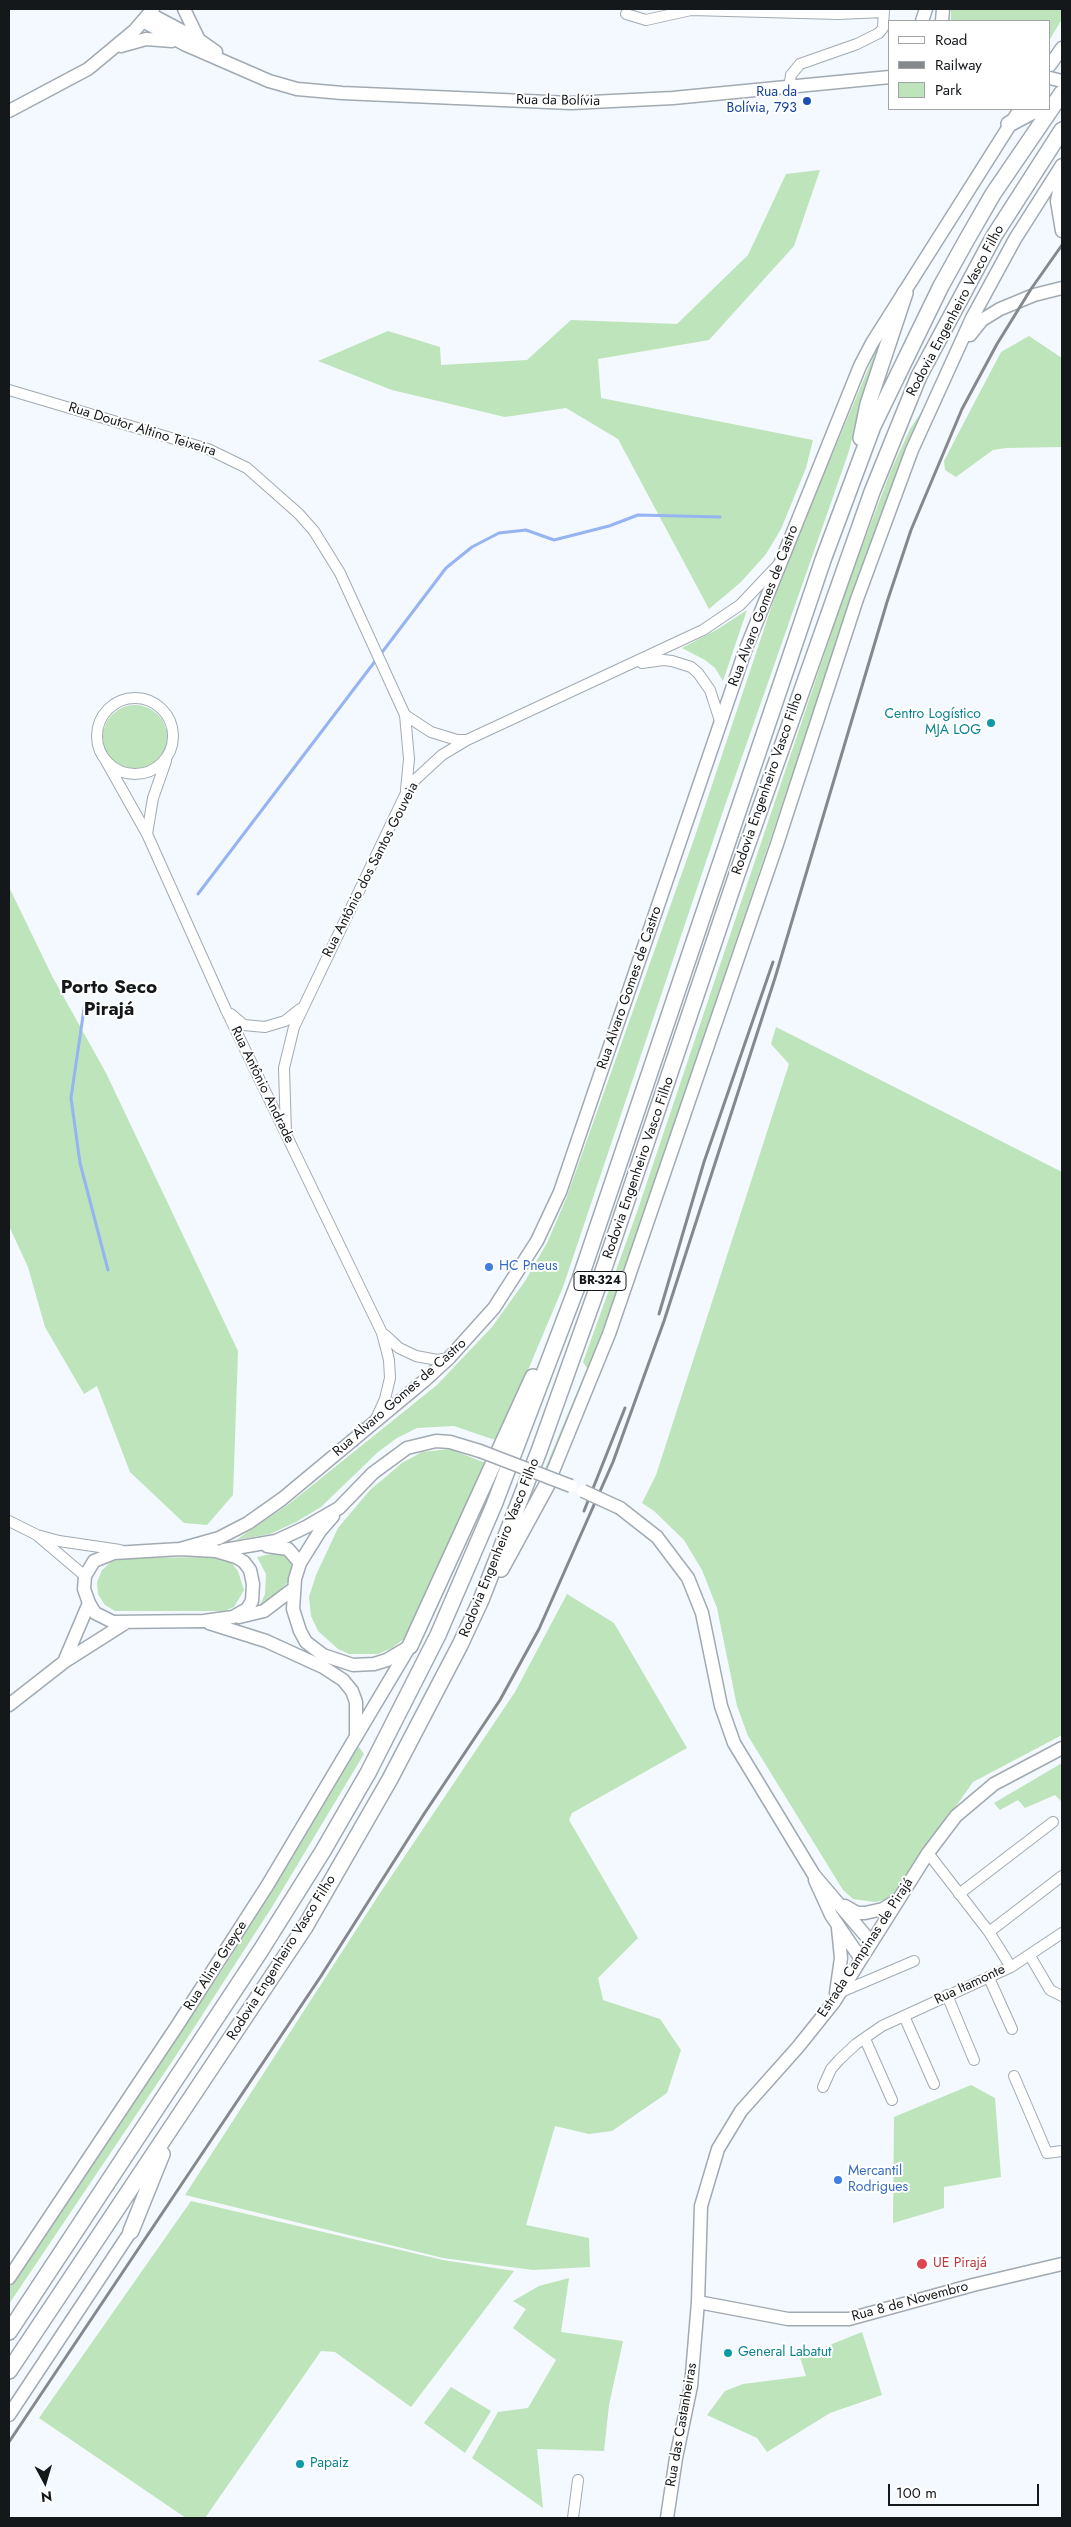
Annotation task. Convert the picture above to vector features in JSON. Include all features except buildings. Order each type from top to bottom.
[{"type":"highway","name":"Rodovia Engenheiro Vasco Filho","points":[[1051,105],[1059,93]]},
{"type":"highway","points":[[1009,124],[1035,110]]},
{"type":"highway","name":"Rodovia Engenheiro Vasco Filho","points":[[9,2332],[266,1942],[323,1851],[368,1772],[442,1626],[494,1505],[580,1279],[847,492],[873,426],[941,286],[994,194],[1048,110]]},
{"type":"highway","name":"Rodovia Engenheiro Vasco Filho","points":[[9,2371],[304,1927],[390,1779],[460,1645],[481,1600],[539,1451],[597,1289],[737,874],[872,492],[924,367],[994,236],[1062,130]]},
{"type":"highway","points":[[847,492],[868,404],[905,293]]},
{"type":"highway","points":[[410,1646],[556,1324],[580,1279]]},
{"type":"highway","points":[[481,1600],[526,1527],[549,1481]]},
{"type":"highway","points":[[131,2231],[179,2117]]},
{"type":"main road","points":[[184,9],[199,40]]},
{"type":"main road","points":[[9,111],[77,76],[116,48],[148,15]]},
{"type":"main road","name":"Rua da Bolívia","points":[[148,15],[199,40],[230,63]]},
{"type":"main road","name":"Rua da Bolívia","points":[[148,15],[184,44],[269,81],[297,89],[435,99],[571,103],[674,98],[888,77]]},
{"type":"main road","points":[[116,48],[152,38],[184,44]]},
{"type":"main road","points":[[1051,64],[1062,48]]},
{"type":"main road","points":[[865,80],[888,72]]},
{"type":"main road","points":[[1051,80],[1059,93]]},
{"type":"main road","points":[[905,293],[928,253],[1019,110]]},
{"type":"main road","points":[[549,1481],[612,1324],[777,844],[860,590],[912,450],[972,318],[1011,247],[1062,165]]},
{"type":"main road","points":[[1062,177],[1057,201],[1062,231]]},
{"type":"main road","points":[[947,374],[964,343],[982,320],[1015,302],[1062,288]]},
{"type":"main road","name":"Rua Alvaro Gomes de Castro","points":[[180,1549],[219,1538],[248,1523],[282,1499],[449,1358],[494,1308],[518,1275],[537,1241],[560,1192],[745,651],[778,564],[860,366],[872,342],[905,293]]},
{"type":"main road","points":[[410,1646],[387,1660],[364,1666],[342,1663],[323,1655],[306,1642],[300,1631],[293,1609],[293,1588],[300,1563],[320,1531],[339,1508],[374,1473],[407,1448],[436,1441],[450,1442],[480,1451],[577,1488],[620,1508],[657,1537],[688,1578],[702,1613],[721,1706],[734,1742],[814,1875],[872,1942]]},
{"type":"main road","points":[[293,1588],[264,1611],[204,1621],[127,1622],[112,1622],[95,1613],[84,1589],[85,1576],[94,1561],[104,1555],[129,1551],[180,1549],[216,1551],[256,1546],[290,1535],[339,1508]]},
{"type":"main road","points":[[256,1546],[288,1549],[300,1563]]},
{"type":"main road","points":[[216,1551],[236,1556],[244,1562],[250,1570],[254,1584],[252,1601],[247,1609],[233,1617]]},
{"type":"main road","points":[[64,1662],[89,1603]]},
{"type":"main road","points":[[204,1621],[266,1641],[315,1663],[343,1680],[352,1691],[356,1702],[356,1740]]},
{"type":"main road","points":[[9,1705],[64,1662],[127,1622]]},
{"type":"main road","name":"Rua Aline Greyce","points":[[9,2278],[177,2026],[267,1886],[356,1740],[410,1646]]},
{"type":"main road","name":"Estrada Campinas de Pirajá","points":[[698,2302],[701,2206],[718,2149],[741,2111],[798,2047],[837,1997],[928,1853],[956,1816],[981,1794],[1007,1776],[1062,1748]]},
{"type":"main road","points":[[814,1875],[817,1888],[838,1926],[861,1958]]},
{"type":"main road","points":[[834,1897],[857,1913],[873,1912],[892,1904],[900,1898]]},
{"type":"main road","points":[[837,1997],[840,1971],[838,1926]]},
{"type":"main road","points":[[9,2415],[131,2231]]},
{"type":"main road","name":"Rua 8 de Novembro","points":[[698,2302],[788,2319],[810,2321],[848,2319],[973,2285],[1062,2264]]},
{"type":"main road","name":"Rua das Castanheiras","points":[[667,2518],[676,2458],[691,2386],[698,2302]]},
{"type":"street","points":[[626,14],[646,20],[691,10],[838,14],[884,11],[883,28],[879,33],[857,44],[800,64],[791,75],[789,87]]},
{"type":"street","name":"Rua Doutor Altino Teixeira","points":[[9,390],[193,444],[228,458],[247,468],[299,514],[314,531],[340,574],[405,715],[410,759],[405,795]]},
{"type":"street","name":"Rua Antônio dos Santos Gouveia","points":[[286,1133],[284,1068],[288,1048],[302,1007],[405,795],[416,779],[432,762],[467,740],[702,630],[724,617],[755,590],[778,564]]},
{"type":"street","name":"Rua Antônio dos Santos Gouveia","points":[[619,669],[663,660],[691,667],[706,682],[720,724]]},
{"type":"street","points":[[147,834],[154,798],[172,746],[174,733],[170,721],[163,710],[152,702],[133,699],[114,704],[105,713],[99,725],[97,738],[99,750],[106,762],[116,770],[137,775],[158,768],[167,758]]},
{"type":"street","points":[[405,715],[431,732],[457,740],[467,740]]},
{"type":"street","name":"Rua Antônio Andrade","points":[[106,762],[147,834],[226,1010],[382,1333],[388,1352],[390,1378],[375,1421]]},
{"type":"street","name":"Rua Antônio dos Santos Gouveia","points":[[226,1010],[244,1025],[265,1027],[285,1021],[302,1007]]},
{"type":"street","name":"Rua Antônio Andrade","points":[[382,1333],[399,1348],[416,1356],[437,1360],[449,1358]]},
{"type":"street","points":[[9,1521],[37,1535],[77,1544],[129,1551]]},
{"type":"street","points":[[37,1535],[85,1576]]},
{"type":"street","points":[[959,1894],[1053,1822]]},
{"type":"street","name":"Rua Itamonte","points":[[823,2087],[831,2069],[839,2060],[882,2026],[1011,1967],[988,1932],[928,1853]]},
{"type":"street","points":[[988,1932],[1062,1876]]},
{"type":"street","points":[[1011,1967],[1062,1933]]},
{"type":"street","points":[[1030,1956],[1050,1990],[1062,1996]]},
{"type":"street","points":[[837,1997],[914,1960]]},
{"type":"street","points":[[989,1978],[1012,2029]]},
{"type":"street","points":[[947,1995],[974,2060]]},
{"type":"street","points":[[904,2016],[934,2084]]},
{"type":"street","points":[[865,2039],[892,2100]]},
{"type":"street","points":[[1014,2076],[1047,2153],[1062,2151]]},
{"type":"street","points":[[573,2518],[578,2480]]},
{"type":"green space","points":[[951,9],[1062,9],[1062,19],[1051,37],[1051,20],[951,20]]},
{"type":"green space","points":[[820,170],[794,246],[709,340],[598,359],[601,398],[813,440],[806,468],[781,529],[766,554],[741,582],[709,609],[618,439],[566,408],[505,417],[392,390],[318,361],[388,331],[440,347],[441,365],[527,360],[571,320],[677,324],[748,255],[786,174]]},
{"type":"green space","points":[[1029,336],[1062,358],[1062,447],[993,450],[956,477],[945,470],[944,461],[959,432],[1001,352]]},
{"type":"green space","points":[[877,348],[848,454],[722,814],[563,1287],[498,1441],[454,1426],[417,1428],[397,1438],[378,1452],[321,1507],[296,1522],[270,1534],[236,1540],[289,1504],[437,1385],[492,1327],[525,1281],[547,1243],[566,1199],[693,842],[776,593]]},
{"type":"green space","points":[[922,411],[857,583],[608,1319],[542,1485],[539,1483],[587,1368],[583,1362],[637,1212],[849,581],[892,468],[910,429]]},
{"type":"green space","points":[[747,610],[723,681],[715,668],[705,660],[682,648],[718,629]]},
{"type":"green space","points":[[135,705],[147,707],[158,714],[165,725],[167,737],[165,749],[158,760],[147,767],[135,769],[123,767],[112,760],[105,749],[103,737],[105,725],[112,714],[123,707]]},
{"type":"green space","points":[[9,887],[52,976],[106,1073],[238,1351],[233,1495],[207,1525],[184,1523],[130,1472],[97,1386],[84,1394],[45,1327],[28,1267],[9,1226]]},
{"type":"green space","points":[[776,1027],[1062,1172],[1062,1735],[973,1782],[894,1894],[884,1900],[875,1902],[853,1899],[843,1890],[748,1736],[737,1706],[717,1608],[702,1570],[684,1540],[654,1511],[642,1503],[656,1475],[789,1064],[771,1044]]},
{"type":"green space","points":[[450,1449],[488,1464],[415,1623],[405,1638],[392,1648],[378,1654],[349,1654],[338,1649],[318,1631],[311,1616],[309,1597],[316,1575],[338,1528],[370,1490],[402,1463],[422,1452]]},
{"type":"green space","points":[[280,1552],[294,1557],[292,1577],[272,1600],[259,1607],[265,1594],[266,1574],[257,1557]]},
{"type":"green space","points":[[216,1557],[231,1562],[238,1571],[244,1590],[234,1607],[224,1611],[115,1611],[105,1605],[98,1594],[97,1582],[102,1570],[111,1562],[124,1558]]},
{"type":"green space","points":[[567,1594],[614,1623],[687,1748],[572,1813],[569,1820],[638,1938],[598,1978],[603,2000],[660,2019],[681,2050],[667,2093],[612,2131],[589,2134],[555,2126],[526,2225],[589,2238],[590,2267],[533,2270],[443,2258],[185,2195],[380,1893],[515,1692]]},
{"type":"green space","points":[[359,1747],[364,1754],[272,1907],[177,2054],[9,2304],[9,2287],[225,1966]]},
{"type":"green space","points":[[1062,1763],[1062,1802],[1055,1795],[1025,1808],[1018,1800],[1000,1810],[994,1803]]},
{"type":"green space","points":[[971,2085],[995,2098],[1001,2177],[944,2187],[944,2208],[893,2223],[894,2117]]},
{"type":"green space","points":[[191,2201],[443,2260],[514,2271],[411,2407],[335,2352],[321,2351],[205,2518],[186,2518],[39,2418]]},
{"type":"green space","points":[[569,2278],[561,2332],[623,2341],[609,2405],[604,2451],[537,2449],[543,2508],[472,2458],[498,2412],[528,2408],[556,2360],[513,2328],[526,2309],[513,2301],[539,2286]]},
{"type":"green space","points":[[862,2332],[882,2395],[830,2413],[767,2452],[757,2438],[707,2415],[725,2391],[743,2384],[806,2376],[800,2357]]},
{"type":"green space","points":[[451,2387],[491,2411],[465,2453],[424,2423]]},
{"type":"waterway","points":[[380,655],[446,568],[472,547],[499,533],[526,530],[554,540],[609,526],[638,515],[720,517]]},
{"type":"waterway","points":[[198,894],[376,660]]},
{"type":"waterway","points":[[85,1002],[71,1098],[80,1163],[108,1270]]},
{"type":"railway","points":[[9,2442],[321,1976],[424,1814],[500,1700],[539,1629],[613,1462],[664,1321],[775,978],[887,602],[911,530],[962,409],[997,344],[1031,289],[1062,245]]},
{"type":"railway","points":[[659,1314],[704,1162],[773,962]]},
{"type":"railway","points":[[584,1511],[625,1408]]},
{"type":"place","name":"Rua da Bolívia, 793","points":[[807,101]]},
{"type":"place","name":"Centro Logístico MJA LOG","points":[[991,723]]},
{"type":"place","name":"HC Pneus","points":[[489,1267]]},
{"type":"place","name":"Mercantil Rodrigues","points":[[838,2180]]},
{"type":"place","name":"UE Pirajá","points":[[922,2264]]},
{"type":"place","name":"General Labatut","points":[[728,2353]]},
{"type":"place","name":"Papaiz","points":[[300,2464]]},
{"type":"district","name":"Porto Seco Pirajá","points":[[109,999]]}]
